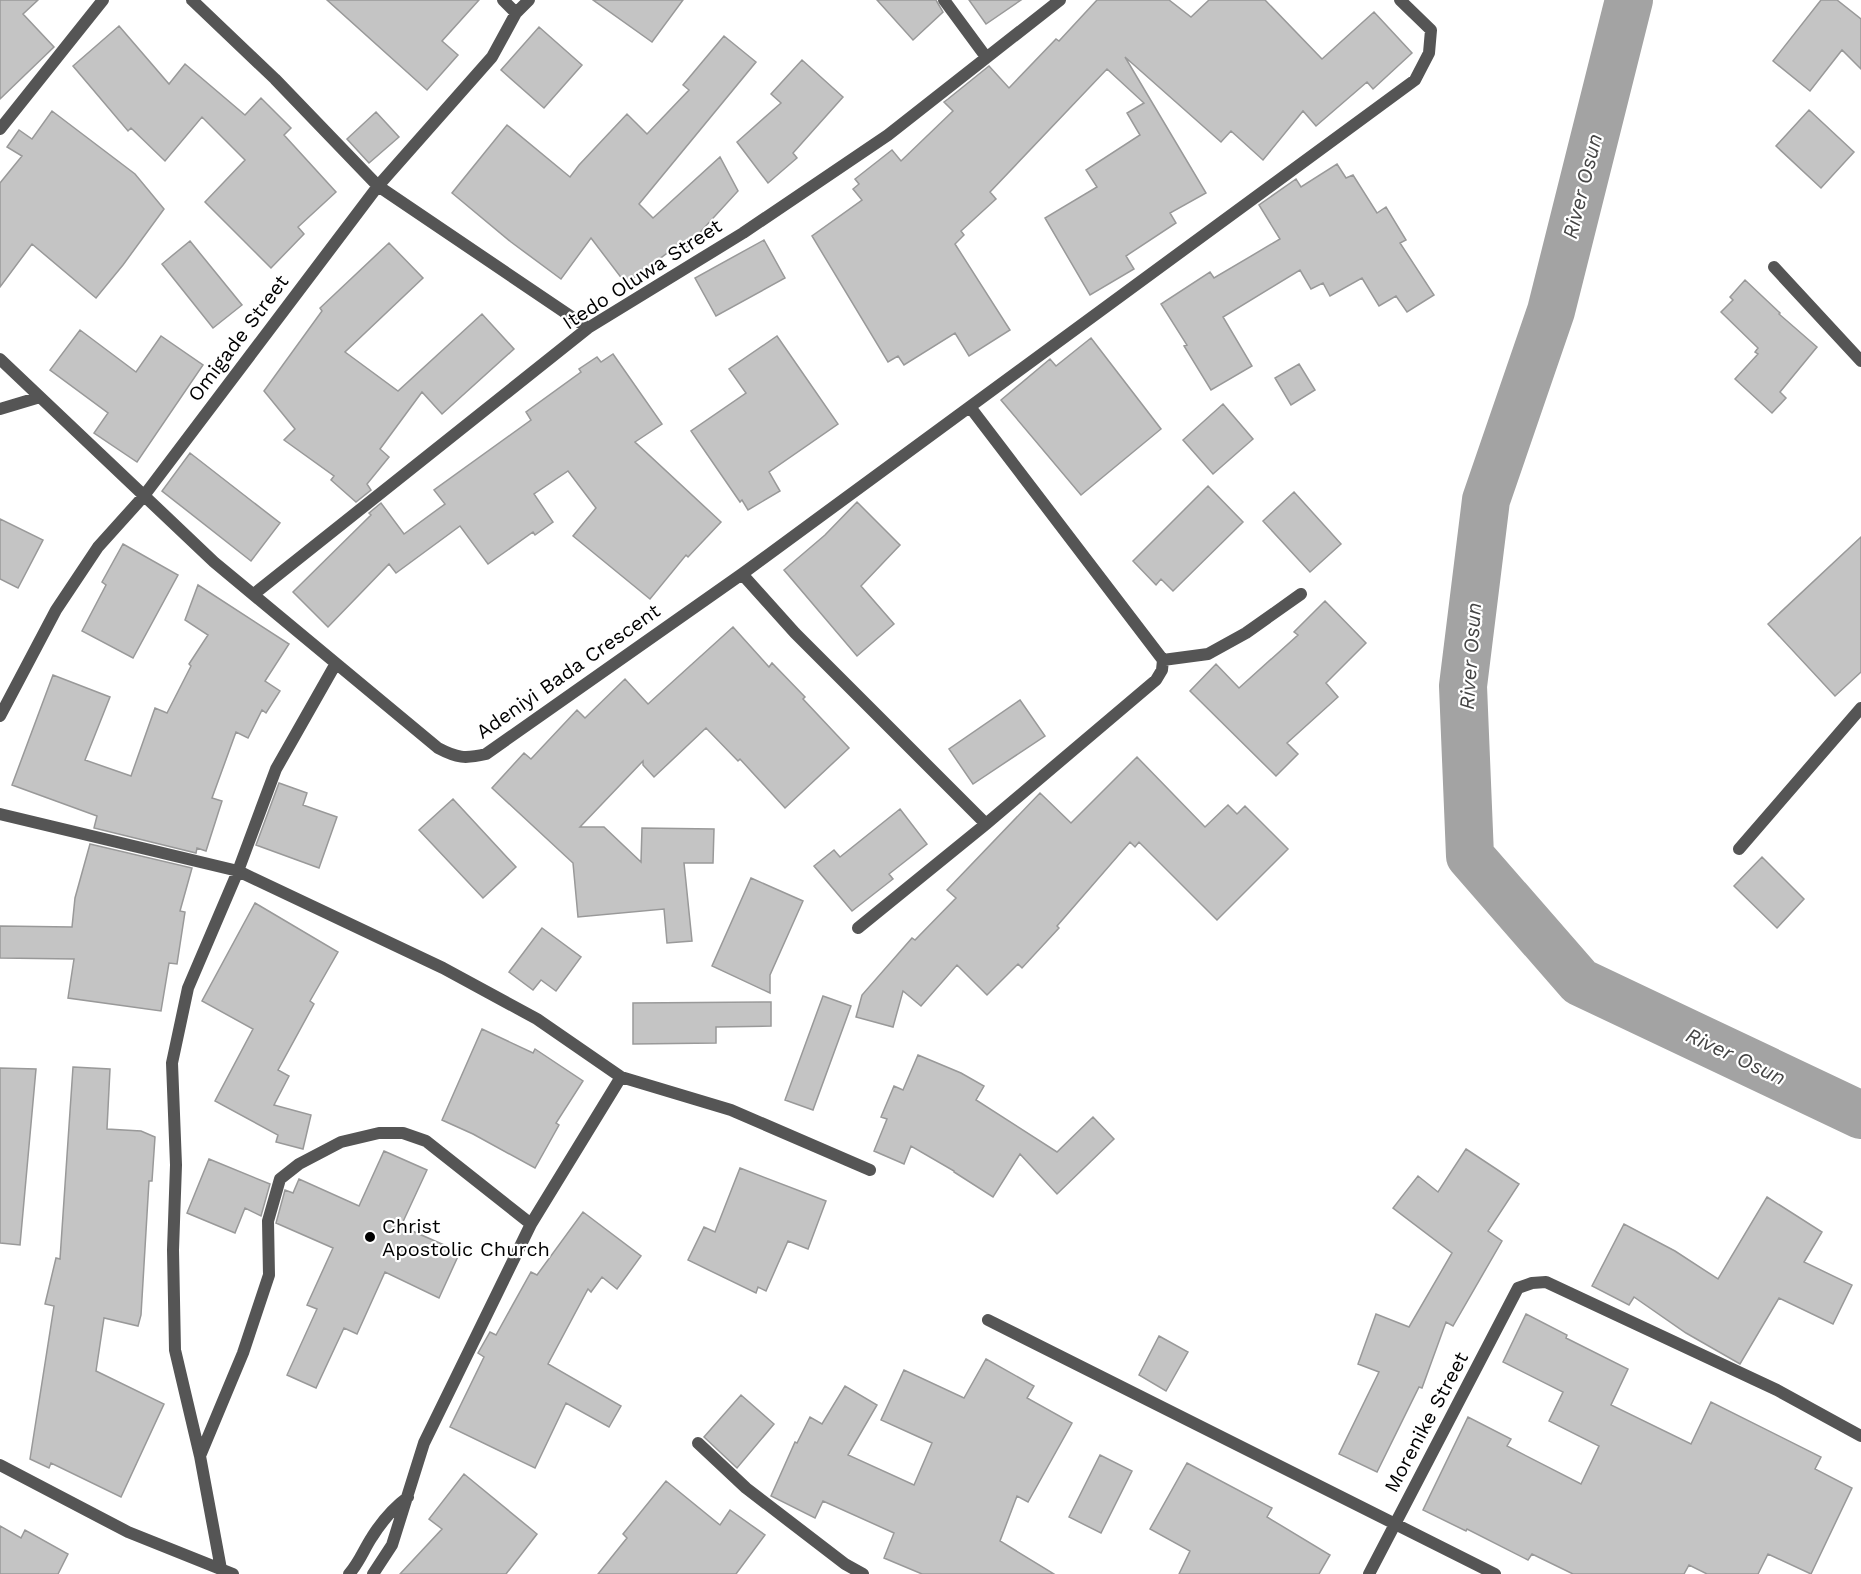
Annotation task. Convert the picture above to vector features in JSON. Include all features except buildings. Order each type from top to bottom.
[{"type":"street","points":[[0,129],[103,0]]},
{"type":"street","points":[[192,0],[275,79],[378,186],[588,328]]},
{"type":"street","points":[[503,0],[516,13]]},
{"type":"street","name":"Omigade Street","points":[[0,716],[56,610],[98,547],[143,497],[378,186],[492,57],[516,13],[529,0]]},
{"type":"street","points":[[945,0],[986,57]]},
{"type":"street","name":"Itedo Oluwa Street","points":[[254,594],[588,328],[743,233],[888,135],[1060,0]]},
{"type":"street","name":"Adeniyi Bada Crescent","points":[[0,360],[213,562],[438,748],[455,757],[471,758],[486,754],[742,574],[1415,80],[1429,53],[1431,30],[1400,0]]},
{"type":"street","points":[[1774,267],[1861,361]]},
{"type":"street","points":[[0,409],[40,397]]},
{"type":"street","points":[[858,928],[986,824],[1156,680],[1162,670],[1163,660],[970,407]]},
{"type":"street","points":[[742,574],[795,633],[986,824]]},
{"type":"street","points":[[1163,660],[1208,654],[1246,633],[1301,594]]},
{"type":"street","points":[[227,1571],[175,1350],[173,1250],[176,1165],[172,1063],[188,988],[238,871],[276,769],[335,665]]},
{"type":"street","points":[[1739,849],[1861,708]]},
{"type":"street","points":[[0,814],[238,871],[443,968],[537,1019],[621,1077],[731,1110],[870,1170]]},
{"type":"street","points":[[373,1574],[392,1545],[424,1443],[531,1224],[621,1077]]},
{"type":"street","points":[[200,1456],[243,1353],[269,1275],[267,1221],[280,1179],[299,1164],[341,1142],[379,1133],[403,1133],[426,1141],[531,1224]]},
{"type":"street","name":"Morenike Street","points":[[1369,1574],[1518,1288],[1532,1283],[1546,1282],[1859,1431]]},
{"type":"street","points":[[988,1320],[1495,1574]]},
{"type":"street","points":[[698,1443],[746,1488],[845,1564],[863,1574]]},
{"type":"street","points":[[0,1465],[128,1532],[227,1571]]},
{"type":"street","points":[[349,1574],[393,1509],[408,1497]]},
{"type":"waterway","name":"River Osun","points":[[1629,0],[1551,311],[1486,500],[1463,686],[1470,856],[1580,982],[1861,1115]]},
{"type":"place","name":"Christ Apostolic Church","points":[[370,1237]]}]
